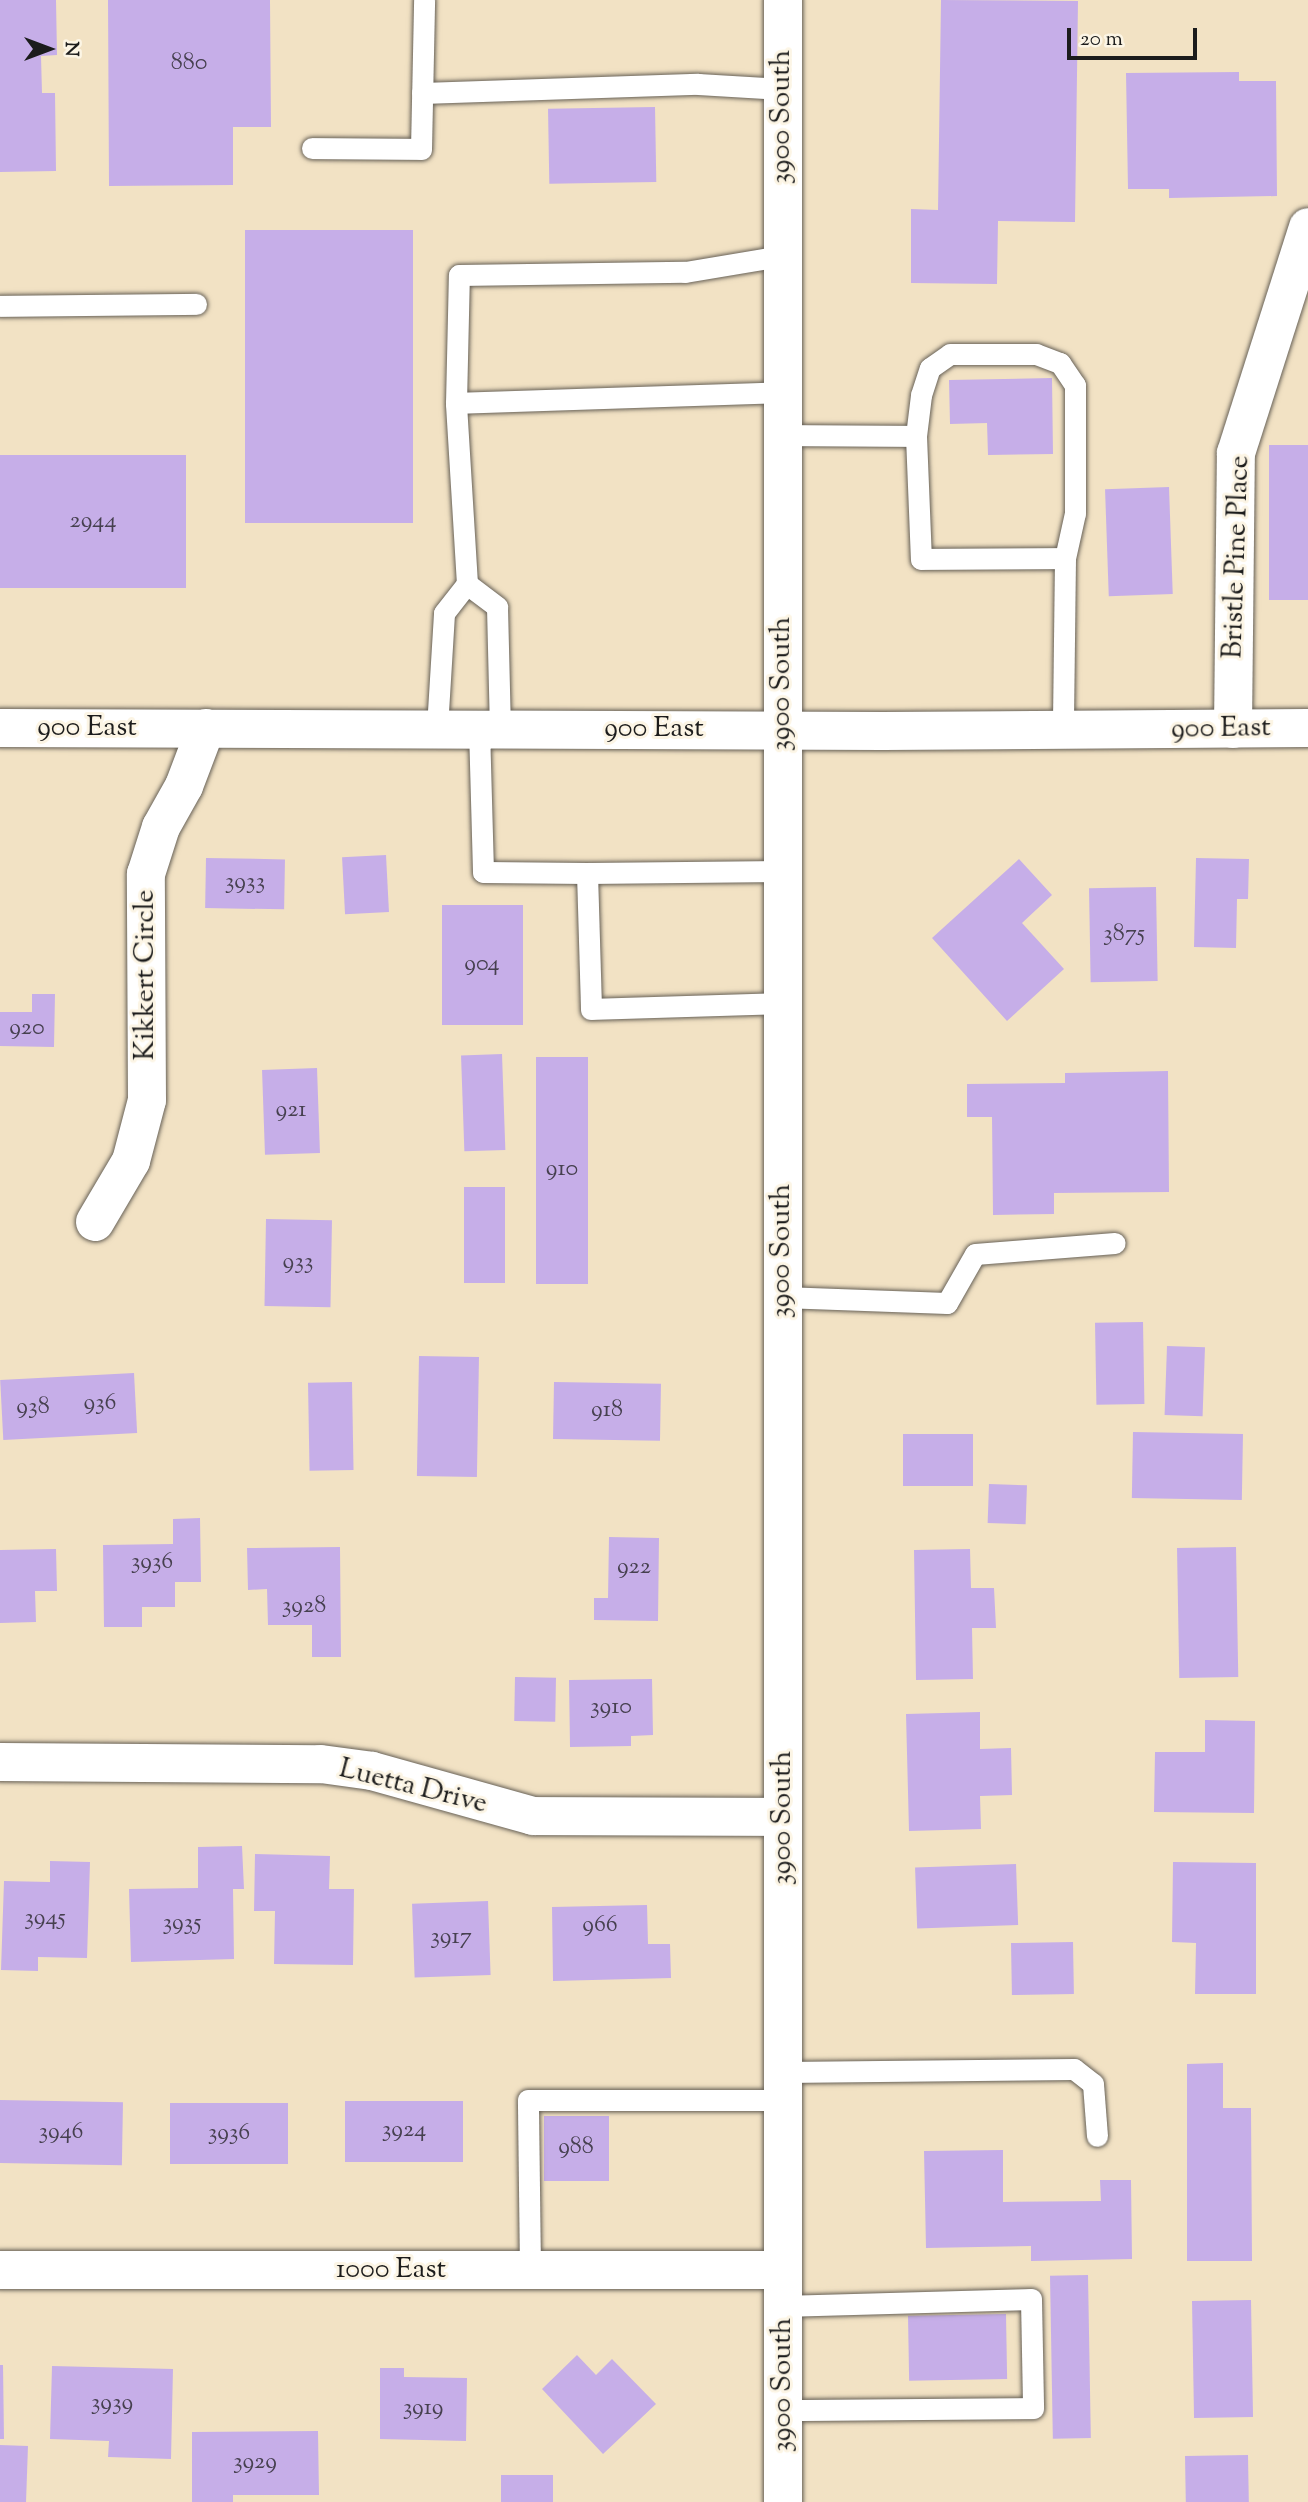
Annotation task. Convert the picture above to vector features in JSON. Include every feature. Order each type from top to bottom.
[{"type":"main road","name":"3900 South","points":[[782,0],[783,2502]]},
{"type":"main road","name":"Bristle Pine Place","points":[[1233,729],[1236,453],[1308,227]]},
{"type":"main road","name":"900 East","points":[[0,728],[1063,731],[1308,728]]},
{"type":"main road","name":"Kikkert Circle","points":[[95,1222],[131,1161],[147,1100],[146,874],[161,827],[184,786],[206,728]]},
{"type":"main road","name":"Luetta Drive","points":[[0,1762],[321,1764],[372,1771],[533,1816],[783,1817]]},
{"type":"main road","name":"1000 East","points":[[0,2270],[530,2270],[783,2288]]},
{"type":"lane","points":[[312,148],[421,149],[424,0]]},
{"type":"lane","points":[[422,93],[698,84],[782,89]]},
{"type":"lane","points":[[437,728],[444,613],[467,584],[456,403],[459,275],[685,272],[781,256]]},
{"type":"lane","points":[[0,306],[196,304]]},
{"type":"lane","points":[[1063,731],[1065,558],[1075,513],[1075,385],[1060,363],[1036,354],[950,354],[930,368],[921,395],[916,436],[921,559],[1065,558]]},
{"type":"lane","points":[[456,403],[781,393]]},
{"type":"lane","points":[[782,435],[916,436]]},
{"type":"lane","points":[[467,584],[497,607],[483,872],[782,871]]},
{"type":"lane","points":[[587,873],[591,1009],[782,1003]]},
{"type":"lane","points":[[782,1297],[947,1303],[975,1254],[1115,1243]]},
{"type":"lane","points":[[530,2270],[528,2099],[1074,2069],[1093,2084],[1097,2136]]},
{"type":"lane","points":[[783,2288],[1031,2299],[1033,2408],[783,2410]]},
{"type":"building","points":[[0,0],[56,0],[57,55],[41,56],[42,93],[55,93],[56,171],[0,172]]},
{"type":"building","points":[[108,0],[270,0],[271,127],[233,127],[233,185],[109,186]]},
{"type":"building","points":[[941,0],[1078,1],[1075,222],[998,221],[997,284],[911,283],[911,209],[938,210]]},
{"type":"building","points":[[1239,72],[1239,81],[1276,81],[1277,196],[1169,198],[1169,189],[1128,189],[1126,73]]},
{"type":"building","points":[[655,107],[656,182],[549,184],[548,109]]},
{"type":"building","points":[[245,230],[413,230],[413,523],[245,523]]},
{"type":"building","points":[[1052,378],[1053,454],[988,455],[987,423],[950,424],[949,380]]},
{"type":"building","points":[[1269,445],[1308,445],[1308,600],[1269,600]]},
{"type":"building","points":[[0,455],[186,455],[186,588],[0,588]]},
{"type":"building","points":[[1169,487],[1173,594],[1109,596],[1105,489]]},
{"type":"building","points":[[386,855],[389,912],[345,914],[342,857]]},
{"type":"building","points":[[206,858],[285,859],[284,909],[205,908]]},
{"type":"building","points":[[1196,858],[1249,859],[1248,899],[1237,899],[1236,948],[1194,947]]},
{"type":"building","points":[[1019,859],[1052,895],[1022,923],[1064,969],[1007,1021],[932,938]]},
{"type":"building","points":[[1156,887],[1158,981],[1091,982],[1089,888]]},
{"type":"building","points":[[442,905],[523,905],[523,1025],[442,1025]]},
{"type":"building","points":[[32,994],[55,994],[54,1047],[0,1046],[0,1012],[32,1012]]},
{"type":"building","points":[[502,1054],[505,1150],[464,1151],[461,1055]]},
{"type":"building","points":[[536,1057],[588,1057],[588,1284],[536,1284]]},
{"type":"building","points":[[317,1068],[320,1153],[265,1155],[262,1070]]},
{"type":"building","points":[[1168,1071],[1169,1192],[1054,1193],[1054,1214],[993,1215],[992,1117],[967,1117],[967,1084],[1065,1083],[1065,1073]]},
{"type":"building","points":[[464,1187],[505,1187],[505,1283],[464,1283]]},
{"type":"building","points":[[266,1219],[332,1220],[330,1307],[264,1306]]},
{"type":"building","points":[[1143,1322],[1144,1404],[1096,1405],[1095,1323]]},
{"type":"building","points":[[1167,1346],[1205,1347],[1203,1416],[1165,1415]]},
{"type":"building","points":[[419,1356],[479,1357],[477,1477],[417,1476]]},
{"type":"building","points":[[134,1373],[137,1433],[3,1440],[0,1380]]},
{"type":"building","points":[[352,1382],[354,1470],[310,1471],[308,1383]]},
{"type":"building","points":[[554,1382],[661,1384],[660,1441],[553,1439]]},
{"type":"building","points":[[1133,1432],[1243,1434],[1242,1500],[1132,1498]]},
{"type":"building","points":[[903,1434],[973,1434],[973,1486],[903,1486]]},
{"type":"building","points":[[989,1484],[1027,1485],[1026,1524],[988,1523]]},
{"type":"building","points":[[200,1518],[201,1582],[175,1582],[175,1607],[142,1607],[142,1627],[104,1627],[103,1545],[173,1544],[173,1519]]},
{"type":"building","points":[[609,1537],[659,1538],[658,1621],[594,1620],[594,1598],[608,1598]]},
{"type":"building","points":[[340,1547],[341,1657],[312,1657],[312,1625],[268,1625],[267,1589],[248,1590],[247,1548]]},
{"type":"building","points":[[1236,1547],[1238,1677],[1179,1678],[1177,1548]]},
{"type":"building","points":[[56,1549],[57,1591],[35,1591],[36,1622],[0,1623],[0,1550]]},
{"type":"building","points":[[970,1549],[971,1588],[994,1588],[996,1628],[972,1628],[973,1679],[916,1680],[914,1550]]},
{"type":"building","points":[[515,1677],[556,1678],[555,1722],[514,1721]]},
{"type":"building","points":[[652,1679],[653,1735],[631,1736],[631,1746],[570,1747],[569,1680]]},
{"type":"building","points":[[980,1712],[980,1749],[1011,1748],[1012,1795],[980,1796],[981,1829],[909,1831],[906,1714]]},
{"type":"building","points":[[1205,1720],[1255,1721],[1254,1813],[1154,1812],[1155,1752],[1205,1752]]},
{"type":"building","points":[[242,1846],[244,1889],[233,1889],[234,1959],[131,1962],[129,1889],[198,1888],[198,1847]]},
{"type":"building","points":[[255,1854],[330,1856],[329,1889],[354,1889],[353,1965],[274,1964],[275,1911],[254,1911]]},
{"type":"building","points":[[50,1861],[90,1862],[87,1958],[38,1957],[38,1971],[1,1970],[4,1881],[50,1882]]},
{"type":"building","points":[[1173,1862],[1256,1863],[1256,1994],[1195,1994],[1196,1943],[1172,1942]]},
{"type":"building","points":[[1016,1864],[1018,1925],[917,1928],[915,1868]]},
{"type":"building","points":[[488,1901],[491,1975],[415,1978],[412,1904]]},
{"type":"building","points":[[647,1905],[648,1944],[670,1944],[671,1978],[553,1981],[552,1907]]},
{"type":"building","points":[[1073,1942],[1074,1994],[1012,1995],[1011,1943]]},
{"type":"building","points":[[1223,2063],[1223,2108],[1251,2108],[1252,2261],[1187,2261],[1187,2064]]},
{"type":"building","points":[[0,2100],[123,2102],[122,2165],[0,2163]]},
{"type":"building","points":[[345,2101],[463,2101],[463,2162],[345,2162]]},
{"type":"building","points":[[170,2103],[288,2103],[288,2164],[170,2164]]},
{"type":"building","points":[[544,2116],[609,2116],[609,2181],[544,2181]]},
{"type":"building","points":[[1003,2150],[1003,2202],[1101,2201],[1100,2180],[1131,2180],[1132,2259],[1031,2261],[1031,2246],[926,2248],[924,2151]]},
{"type":"building","points":[[1088,2275],[1091,2438],[1053,2439],[1050,2276]]},
{"type":"building","points":[[1251,2300],[1253,2417],[1194,2418],[1192,2301]]},
{"type":"building","points":[[1006,2314],[1007,2379],[909,2381],[908,2316]]},
{"type":"building","points":[[577,2355],[596,2375],[612,2359],[656,2404],[603,2454],[542,2389]]},
{"type":"building","points":[[0,2365],[3,2365],[4,2439],[0,2439]]},
{"type":"building","points":[[52,2366],[173,2369],[171,2459],[108,2457],[109,2441],[50,2439]]},
{"type":"building","points":[[380,2368],[404,2368],[404,2377],[467,2378],[466,2441],[380,2439]]},
{"type":"building","points":[[318,2431],[319,2495],[233,2495],[233,2502],[192,2502],[192,2432]]},
{"type":"building","points":[[0,2445],[28,2446],[26,2502],[0,2502]]},
{"type":"building","points":[[1248,2455],[1249,2502],[1186,2502],[1185,2456]]},
{"type":"building","points":[[501,2475],[553,2475],[553,2502],[501,2502]]}]
